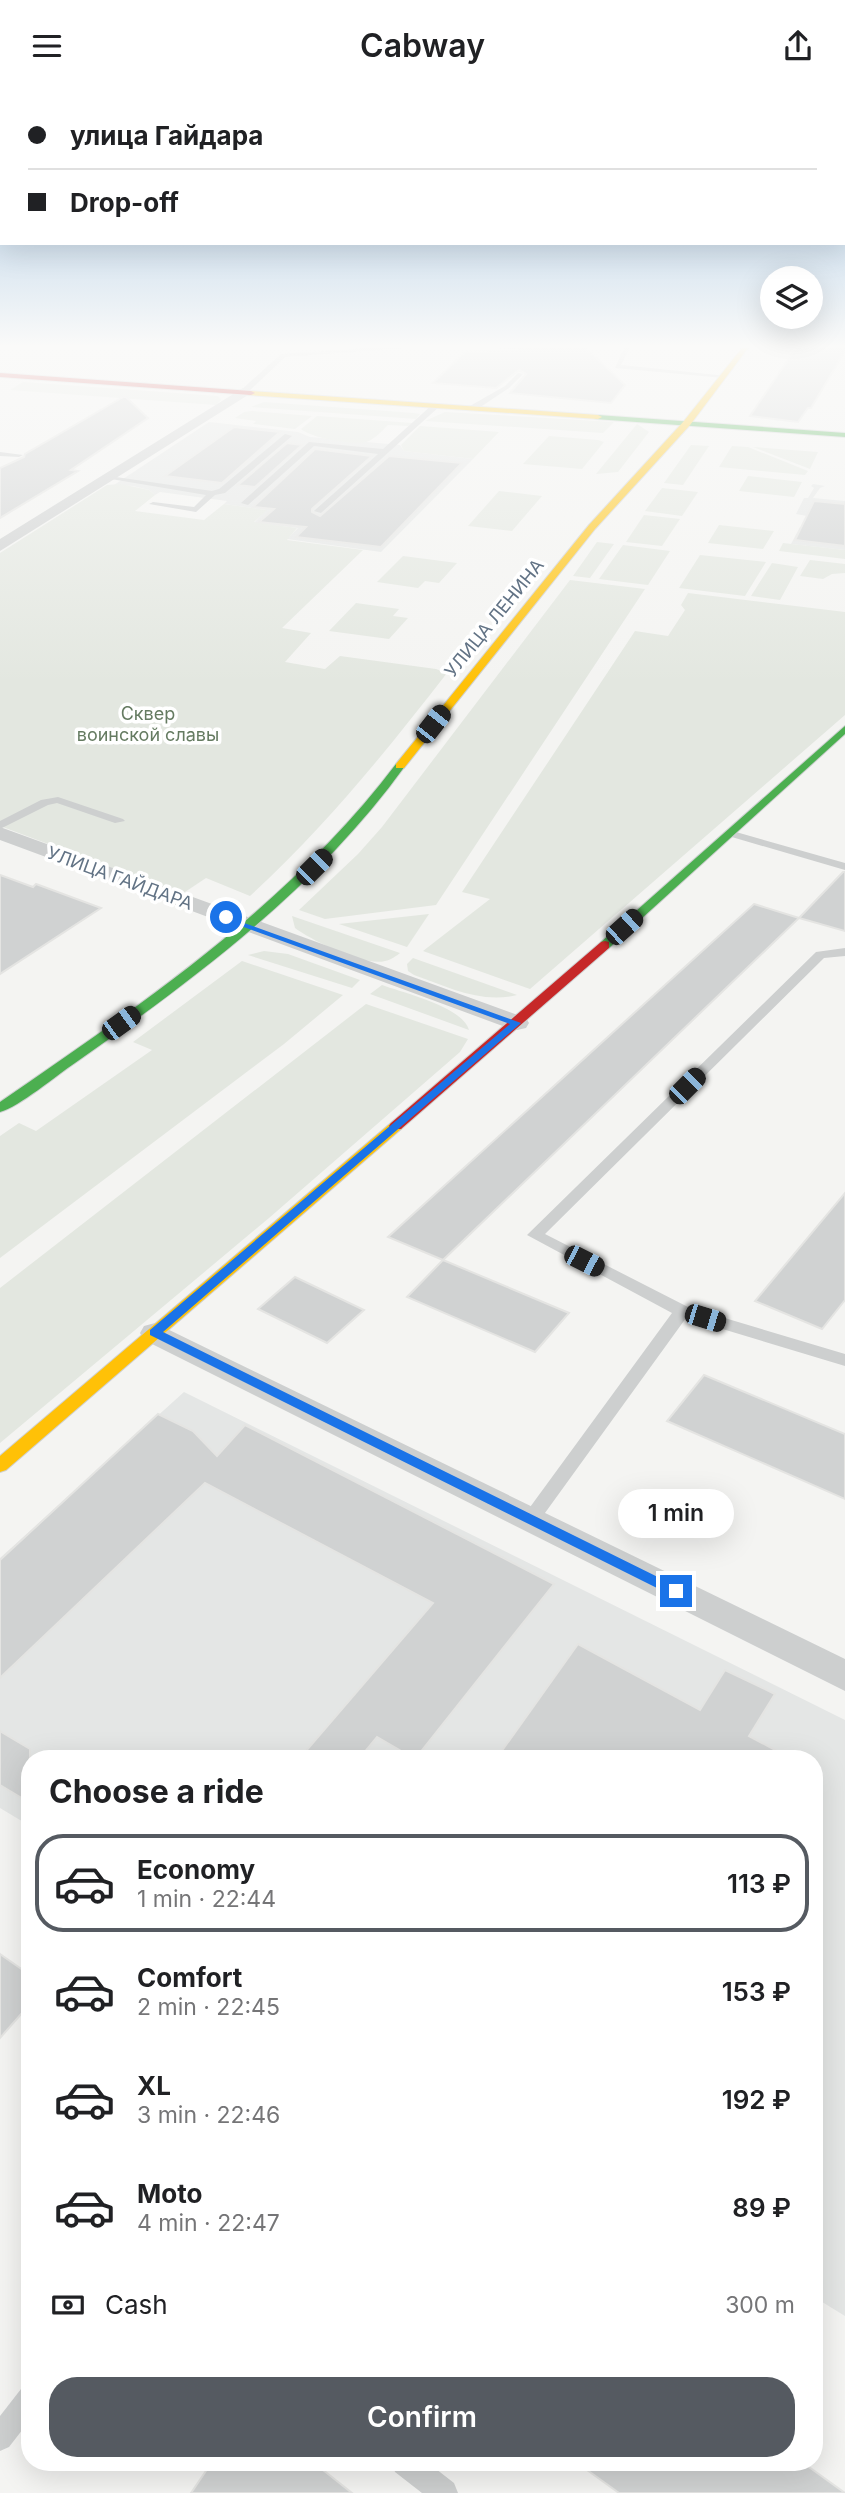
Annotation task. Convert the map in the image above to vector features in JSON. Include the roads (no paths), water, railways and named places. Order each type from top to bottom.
[{"type":"main road","name":"УЛИЦА ЛЕНИНА","points":[[0,1108],[156,998],[299,881],[355,824],[592,527],[653,460]]},
{"type":"main road","points":[[0,1466],[517,1023],[845,729]]},
{"type":"street","points":[[0,547],[137,460]]},
{"type":"street","name":"УЛИЦА ГАЙДАРА","points":[[0,833],[517,1023]]},
{"type":"street","points":[[155,1333],[845,1676]]},
{"type":"lane","points":[[109,478],[212,493],[222,491],[259,460]]},
{"type":"lane","points":[[245,503],[294,460]]},
{"type":"lane","points":[[317,511],[375,460]]},
{"type":"lane","points":[[153,504],[196,510],[212,493]]},
{"type":"lane","points":[[0,826],[45,802],[58,800],[119,821]]},
{"type":"lane","points":[[729,833],[845,867]]},
{"type":"lane","points":[[845,952],[820,955],[535,1235],[682,1311],[845,1360]]},
{"type":"lane","points":[[531,1519],[682,1311]]},
{"type":"lane","points":[[0,2438],[21,2410]]},
{"type":"lane","points":[[416,2471],[444,2493]]},
{"type":"park label","name":"Сквер воинской славы","points":[[148,724]]}]
